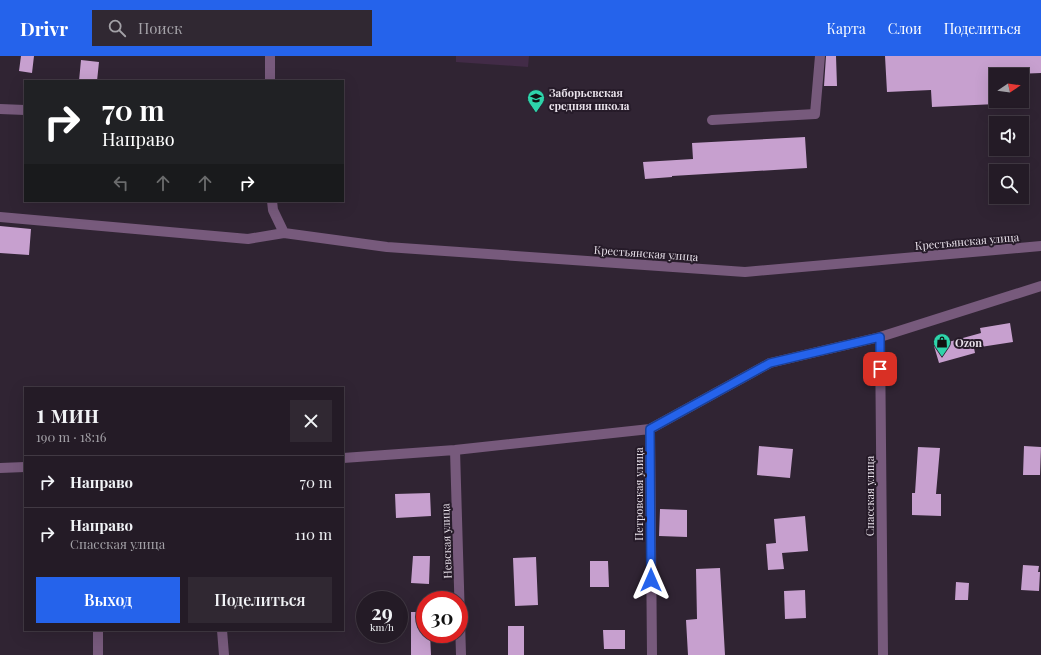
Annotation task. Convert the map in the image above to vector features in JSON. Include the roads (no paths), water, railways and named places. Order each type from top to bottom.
[{"type":"street","points":[[270,56],[270,80]]},
{"type":"street","points":[[712,120],[815,114],[820,56]]},
{"type":"street","points":[[0,109],[24,110]]},
{"type":"street","points":[[272,202],[273,210],[284,233]]},
{"type":"street","name":"Крестьянская улица","points":[[0,217],[248,239],[284,233],[387,247],[745,272],[1041,246]]},
{"type":"street","points":[[344,458],[455,450],[650,429],[770,363],[880,337],[1041,286]]},
{"type":"street","name":"Спасская улица","points":[[880,337],[883,655]]},
{"type":"street","name":"Петровская улица","points":[[650,429],[652,655]]},
{"type":"street","name":"Невская улица","points":[[455,450],[461,655]]},
{"type":"street","points":[[0,468],[24,467]]},
{"type":"street","points":[[98,631],[98,655]]},
{"type":"street","points":[[222,631],[224,655]]},
{"type":"place","name":"Заборьевская средняя школа","points":[[536,113]]},
{"type":"place","name":"Ozon","points":[[942,357]]}]
